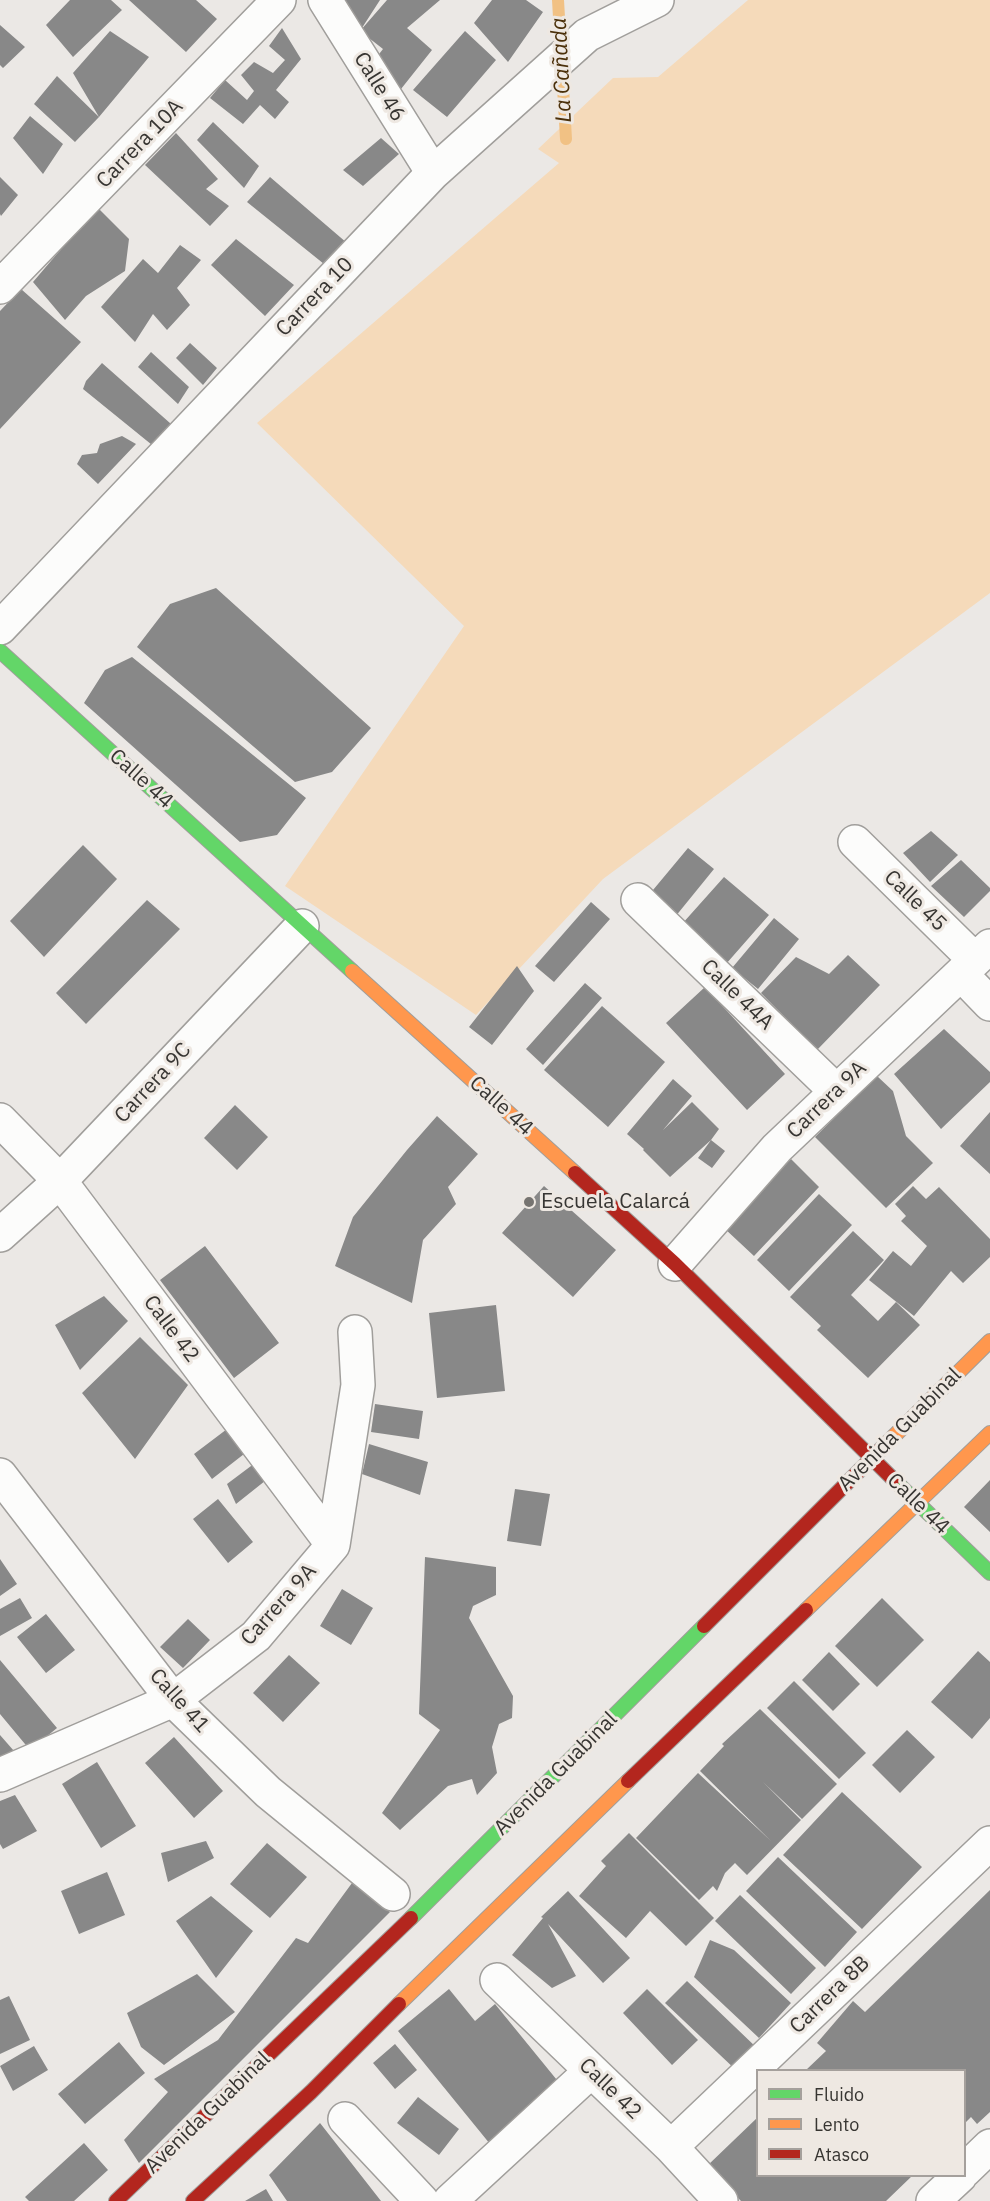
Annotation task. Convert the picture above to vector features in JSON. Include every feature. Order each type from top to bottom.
[{"type":"main road","name":"Calle 44","points":[[0,651],[675,1264],[990,1573]]},
{"type":"main road","name":"Avenida Guabinal","points":[[116,2201],[417,1912],[990,1341]]},
{"type":"main road","points":[[193,2201],[311,2092],[469,1934],[990,1433]]},
{"type":"street","name":"Carrera 10A","points":[[0,287],[279,0]]},
{"type":"street","name":"Calle 46","points":[[325,0],[433,173]]},
{"type":"street","name":"Carrera 10","points":[[0,628],[433,173],[586,35],[657,0]]},
{"type":"street","name":"Calle 45","points":[[855,842],[976,960],[990,1004]]},
{"type":"street","name":"Calle 44A","points":[[638,900],[836,1091]]},
{"type":"street","name":"Carrera 9C","points":[[0,1235],[60,1181],[302,926]]},
{"type":"street","name":"Carrera 9A","points":[[675,1264],[777,1148],[976,960]]},
{"type":"street","name":"Calle 42","points":[[0,1120],[60,1181],[333,1545]]},
{"type":"street","name":"Carrera 9A","points":[[0,1775],[173,1700],[256,1636],[333,1545],[358,1385],[355,1332]]},
{"type":"street","name":"Calle 41","points":[[0,1475],[173,1700],[268,1792],[393,1894]]},
{"type":"street","name":"Carrera 8B","points":[[671,2147],[990,1843]]},
{"type":"street","name":"Calle 42","points":[[497,1980],[671,2147],[721,2201]]},
{"type":"street","points":[[450,2201],[591,2071]]},
{"type":"street","points":[[345,2119],[422,2201]]},
{"type":"street","points":[[966,2169],[990,2146]]},
{"type":"street","points":[[933,2201],[958,2177]]},
{"type":"shaded area","points":[[748,0],[990,0],[990,593],[603,879],[476,1015],[285,886],[464,626],[257,423],[559,163],[538,149],[613,78],[658,77]]},
{"type":"building","points":[[70,0],[111,0],[122,10],[73,57],[46,25]]},
{"type":"building","points":[[129,0],[196,0],[217,19],[186,52]]},
{"type":"building","points":[[337,0],[380,0],[360,31]]},
{"type":"building","points":[[387,0],[440,0],[407,28],[432,50],[401,89],[376,58],[383,49],[360,31]]},
{"type":"building","points":[[492,0],[526,0],[543,12],[508,62],[474,23]]},
{"type":"building","points":[[0,25],[25,47],[3,68],[0,65]]},
{"type":"building","points":[[282,28],[301,59],[276,90],[289,102],[275,119],[260,105],[243,124],[210,98],[225,80],[247,100],[254,91],[241,75],[254,62],[273,73],[285,60],[269,46]]},
{"type":"building","points":[[110,31],[149,57],[99,117],[73,73]]},
{"type":"building","points":[[465,31],[496,60],[447,117],[413,90]]},
{"type":"building","points":[[57,76],[99,117],[75,142],[34,104]]},
{"type":"building","points":[[30,116],[63,144],[43,174],[13,138]]},
{"type":"building","points":[[213,122],[259,166],[244,188],[197,140]]},
{"type":"building","points":[[176,133],[218,179],[206,189],[229,206],[210,226],[145,165]]},
{"type":"building","points":[[381,138],[399,154],[363,186],[343,170]]},
{"type":"building","points":[[0,177],[18,195],[1,216],[0,214]]},
{"type":"building","points":[[270,177],[347,243],[324,264],[247,202]]},
{"type":"building","points":[[97,207],[129,239],[125,271],[86,296],[65,320],[33,282]]},
{"type":"building","points":[[236,239],[294,285],[265,316],[211,265]]},
{"type":"building","points":[[180,245],[201,260],[177,288],[190,305],[167,330],[153,314],[135,342],[101,307],[143,259],[158,273]]},
{"type":"building","points":[[21,289],[81,342],[0,429],[0,311]]},
{"type":"building","points":[[190,343],[217,368],[203,385],[176,358]]},
{"type":"building","points":[[151,352],[189,387],[178,404],[138,367]]},
{"type":"building","points":[[102,363],[179,431],[157,449],[83,389],[86,381]]},
{"type":"building","points":[[122,436],[136,444],[98,484],[77,464],[82,455],[97,453],[100,444]]},
{"type":"building","points":[[216,588],[371,728],[332,772],[295,782],[137,647],[170,604]]},
{"type":"building","points":[[132,657],[306,798],[277,835],[240,842],[84,703],[105,670]]},
{"type":"building","points":[[931,831],[958,855],[930,882],[903,853]]},
{"type":"building","points":[[83,845],[117,879],[44,957],[10,921]]},
{"type":"building","points":[[688,848],[714,869],[675,917],[648,896]]},
{"type":"building","points":[[961,860],[990,888],[990,891],[964,917],[931,886]]},
{"type":"building","points":[[724,877],[769,915],[726,964],[682,924]]},
{"type":"building","points":[[147,900],[180,929],[86,1024],[56,993]]},
{"type":"building","points":[[591,902],[610,919],[554,982],[535,966]]},
{"type":"building","points":[[774,918],[799,939],[758,989],[732,968]]},
{"type":"building","points":[[848,955],[880,985],[817,1050],[761,993],[796,957],[829,974]]},
{"type":"building","points":[[517,966],[534,991],[492,1045],[469,1027]]},
{"type":"building","points":[[585,983],[602,998],[543,1065],[526,1049]]},
{"type":"building","points":[[705,987],[785,1074],[747,1110],[666,1023]]},
{"type":"building","points":[[602,1006],[665,1062],[608,1127],[544,1070]]},
{"type":"building","points":[[944,1029],[990,1072],[990,1082],[941,1129],[894,1074]]},
{"type":"building","points":[[877,1076],[893,1091],[906,1136],[933,1163],[886,1208],[815,1137]]},
{"type":"building","points":[[673,1079],[692,1096],[663,1130],[692,1102],[719,1129],[711,1140],[670,1177],[627,1134]]},
{"type":"building","points":[[235,1105],[268,1137],[237,1170],[204,1138]]},
{"type":"building","points":[[990,1112],[990,1174],[960,1146]]},
{"type":"building","points":[[437,1116],[478,1154],[448,1187],[456,1204],[423,1240],[412,1303],[335,1266],[353,1217]]},
{"type":"building","points":[[711,1140],[725,1151],[712,1168],[698,1158]]},
{"type":"building","points":[[791,1159],[819,1187],[754,1256],[724,1228]]},
{"type":"building","points":[[544,1186],[616,1250],[573,1297],[502,1233]]},
{"type":"building","points":[[913,1186],[926,1199],[939,1187],[990,1239],[990,1257],[963,1283],[951,1271],[914,1316],[869,1280],[893,1251],[911,1266],[927,1246],[901,1221],[906,1216],[895,1204]]},
{"type":"building","points":[[819,1194],[852,1225],[789,1291],[757,1260]]},
{"type":"building","points":[[853,1231],[884,1260],[851,1295],[878,1321],[896,1302],[920,1325],[868,1378],[817,1330],[821,1326],[790,1297]]},
{"type":"building","points":[[205,1246],[279,1343],[234,1378],[160,1280]]},
{"type":"building","points":[[104,1296],[128,1321],[80,1370],[55,1325]]},
{"type":"building","points":[[496,1305],[505,1391],[437,1398],[429,1313]]},
{"type":"building","points":[[140,1337],[188,1385],[135,1459],[82,1393]]},
{"type":"building","points":[[375,1404],[423,1411],[419,1439],[371,1432]]},
{"type":"building","points":[[235,1423],[253,1447],[212,1479],[194,1454]]},
{"type":"building","points":[[369,1444],[428,1462],[420,1495],[362,1474]]},
{"type":"building","points":[[263,1457],[275,1473],[236,1504],[227,1484]]},
{"type":"building","points":[[990,1480],[990,1532],[964,1507]]},
{"type":"building","points":[[515,1489],[550,1494],[541,1546],[507,1541]]},
{"type":"building","points":[[218,1499],[253,1542],[228,1563],[193,1519]]},
{"type":"building","points":[[425,1557],[496,1567],[496,1595],[473,1606],[469,1618],[513,1696],[512,1718],[499,1724],[492,1747],[497,1773],[477,1795],[472,1779],[448,1786],[400,1830],[382,1813],[440,1730],[419,1714]]},
{"type":"building","points":[[0,1559],[17,1584],[0,1596]]},
{"type":"building","points":[[342,1589],[373,1608],[351,1645],[320,1626]]},
{"type":"building","points":[[20,1598],[32,1618],[0,1636],[0,1609]]},
{"type":"building","points":[[882,1598],[924,1640],[877,1687],[835,1646]]},
{"type":"building","points":[[46,1614],[75,1650],[46,1673],[17,1637]]},
{"type":"building","points":[[188,1619],[210,1640],[183,1668],[160,1647]]},
{"type":"building","points":[[978,1651],[990,1662],[990,1718],[972,1739],[931,1702]]},
{"type":"building","points":[[829,1652],[860,1684],[833,1711],[802,1680]]},
{"type":"building","points":[[289,1655],[320,1683],[283,1722],[253,1693]]},
{"type":"building","points":[[0,1660],[57,1728],[30,1750],[0,1714]]},
{"type":"building","points":[[794,1681],[866,1753],[839,1779],[767,1708]]},
{"type":"building","points":[[760,1709],[837,1784],[802,1819],[763,1782],[801,1820],[747,1875],[735,1863],[725,1873],[717,1891],[713,1886],[699,1900],[636,1838],[698,1773],[771,1841],[700,1771],[724,1746],[722,1744]]},
{"type":"building","points":[[907,1730],[935,1757],[900,1793],[872,1765]]},
{"type":"building","points":[[0,1735],[14,1751],[0,1758]]},
{"type":"building","points":[[174,1737],[223,1791],[194,1818],[145,1763]]},
{"type":"building","points":[[97,1762],[136,1826],[101,1848],[62,1784]]},
{"type":"building","points":[[842,1792],[922,1867],[862,1929],[783,1855]]},
{"type":"building","points":[[15,1795],[37,1831],[3,1849],[0,1844],[0,1801]]},
{"type":"building","points":[[629,1833],[714,1918],[686,1946],[650,1911],[626,1938],[579,1896],[606,1866],[601,1861]]},
{"type":"building","points":[[206,1841],[214,1858],[168,1882],[161,1853]]},
{"type":"building","points":[[267,1843],[307,1877],[270,1918],[230,1884]]},
{"type":"building","points":[[778,1857],[857,1932],[825,1967],[746,1891]]},
{"type":"building","points":[[107,1872],[125,1915],[79,1934],[61,1891]]},
{"type":"building","points":[[352,1883],[390,1912],[139,2163],[124,2140],[168,2092],[154,2079],[218,2040],[296,1938],[308,1943]]},
{"type":"building","points":[[990,1890],[990,2112],[977,2124],[971,2117],[966,2122],[966,2069],[807,2069],[826,2051],[817,2043],[853,2001],[865,2012]]},
{"type":"building","points":[[568,1891],[630,1958],[603,1983],[548,1924],[576,1976],[552,1988],[512,1955],[543,1918],[541,1917]]},
{"type":"building","points":[[740,1895],[816,1968],[791,1994],[715,1921]]},
{"type":"building","points":[[211,1896],[253,1931],[216,1978],[176,1921]]},
{"type":"building","points":[[710,1940],[734,1950],[791,2003],[759,2038],[694,1977]]},
{"type":"building","points":[[197,1974],[235,2012],[164,2065],[141,2047],[127,2013]]},
{"type":"building","points":[[687,1981],[758,2049],[737,2071],[665,2003]]},
{"type":"building","points":[[449,1989],[475,2021],[495,2004],[561,2085],[490,2144],[398,2031]]},
{"type":"building","points":[[647,1989],[698,2040],[672,2065],[623,2013]]},
{"type":"building","points":[[9,1996],[30,2040],[0,2054],[0,2000]]},
{"type":"building","points":[[119,2042],[145,2073],[85,2124],[58,2094]]},
{"type":"building","points":[[395,2044],[417,2070],[395,2089],[373,2063]]},
{"type":"building","points":[[34,2046],[48,2070],[13,2091],[0,2066]]},
{"type":"building","points":[[418,2097],[459,2129],[439,2155],[397,2123]]},
{"type":"building","points":[[756,2119],[756,2177],[911,2177],[886,2201],[741,2201],[707,2166]]},
{"type":"building","points":[[320,2123],[381,2201],[287,2201],[269,2175]]},
{"type":"building","points":[[84,2143],[108,2170],[74,2201],[29,2201],[25,2197]]},
{"type":"building","points":[[266,2189],[273,2201],[245,2201]]},
{"type":"waterway","name":"La Cañada","points":[[558,0],[566,139]]},
{"type":"traffic: fast","points":[[0,651],[352,971]]},
{"type":"traffic: fast","points":[[893,1479],[990,1573]]},
{"type":"traffic: fast","points":[[411,1918],[704,1626]]},
{"type":"traffic: slow","points":[[352,971],[575,1173]]},
{"type":"traffic: slow","points":[[885,1445],[990,1341]]},
{"type":"traffic: slow","points":[[806,1610],[990,1433]]},
{"type":"traffic: slow","points":[[399,2004],[628,1781]]},
{"type":"traffic: jam","points":[[575,1173],[675,1264],[893,1479]]},
{"type":"traffic: jam","points":[[704,1626],[885,1445]]},
{"type":"traffic: jam","points":[[628,1781],[806,1610]]},
{"type":"traffic: jam","points":[[116,2201],[411,1918]]},
{"type":"traffic: jam","points":[[193,2201],[311,2092],[399,2004]]},
{"type":"place","name":"Escuela Calarcá","points":[[529,1202]]}]
